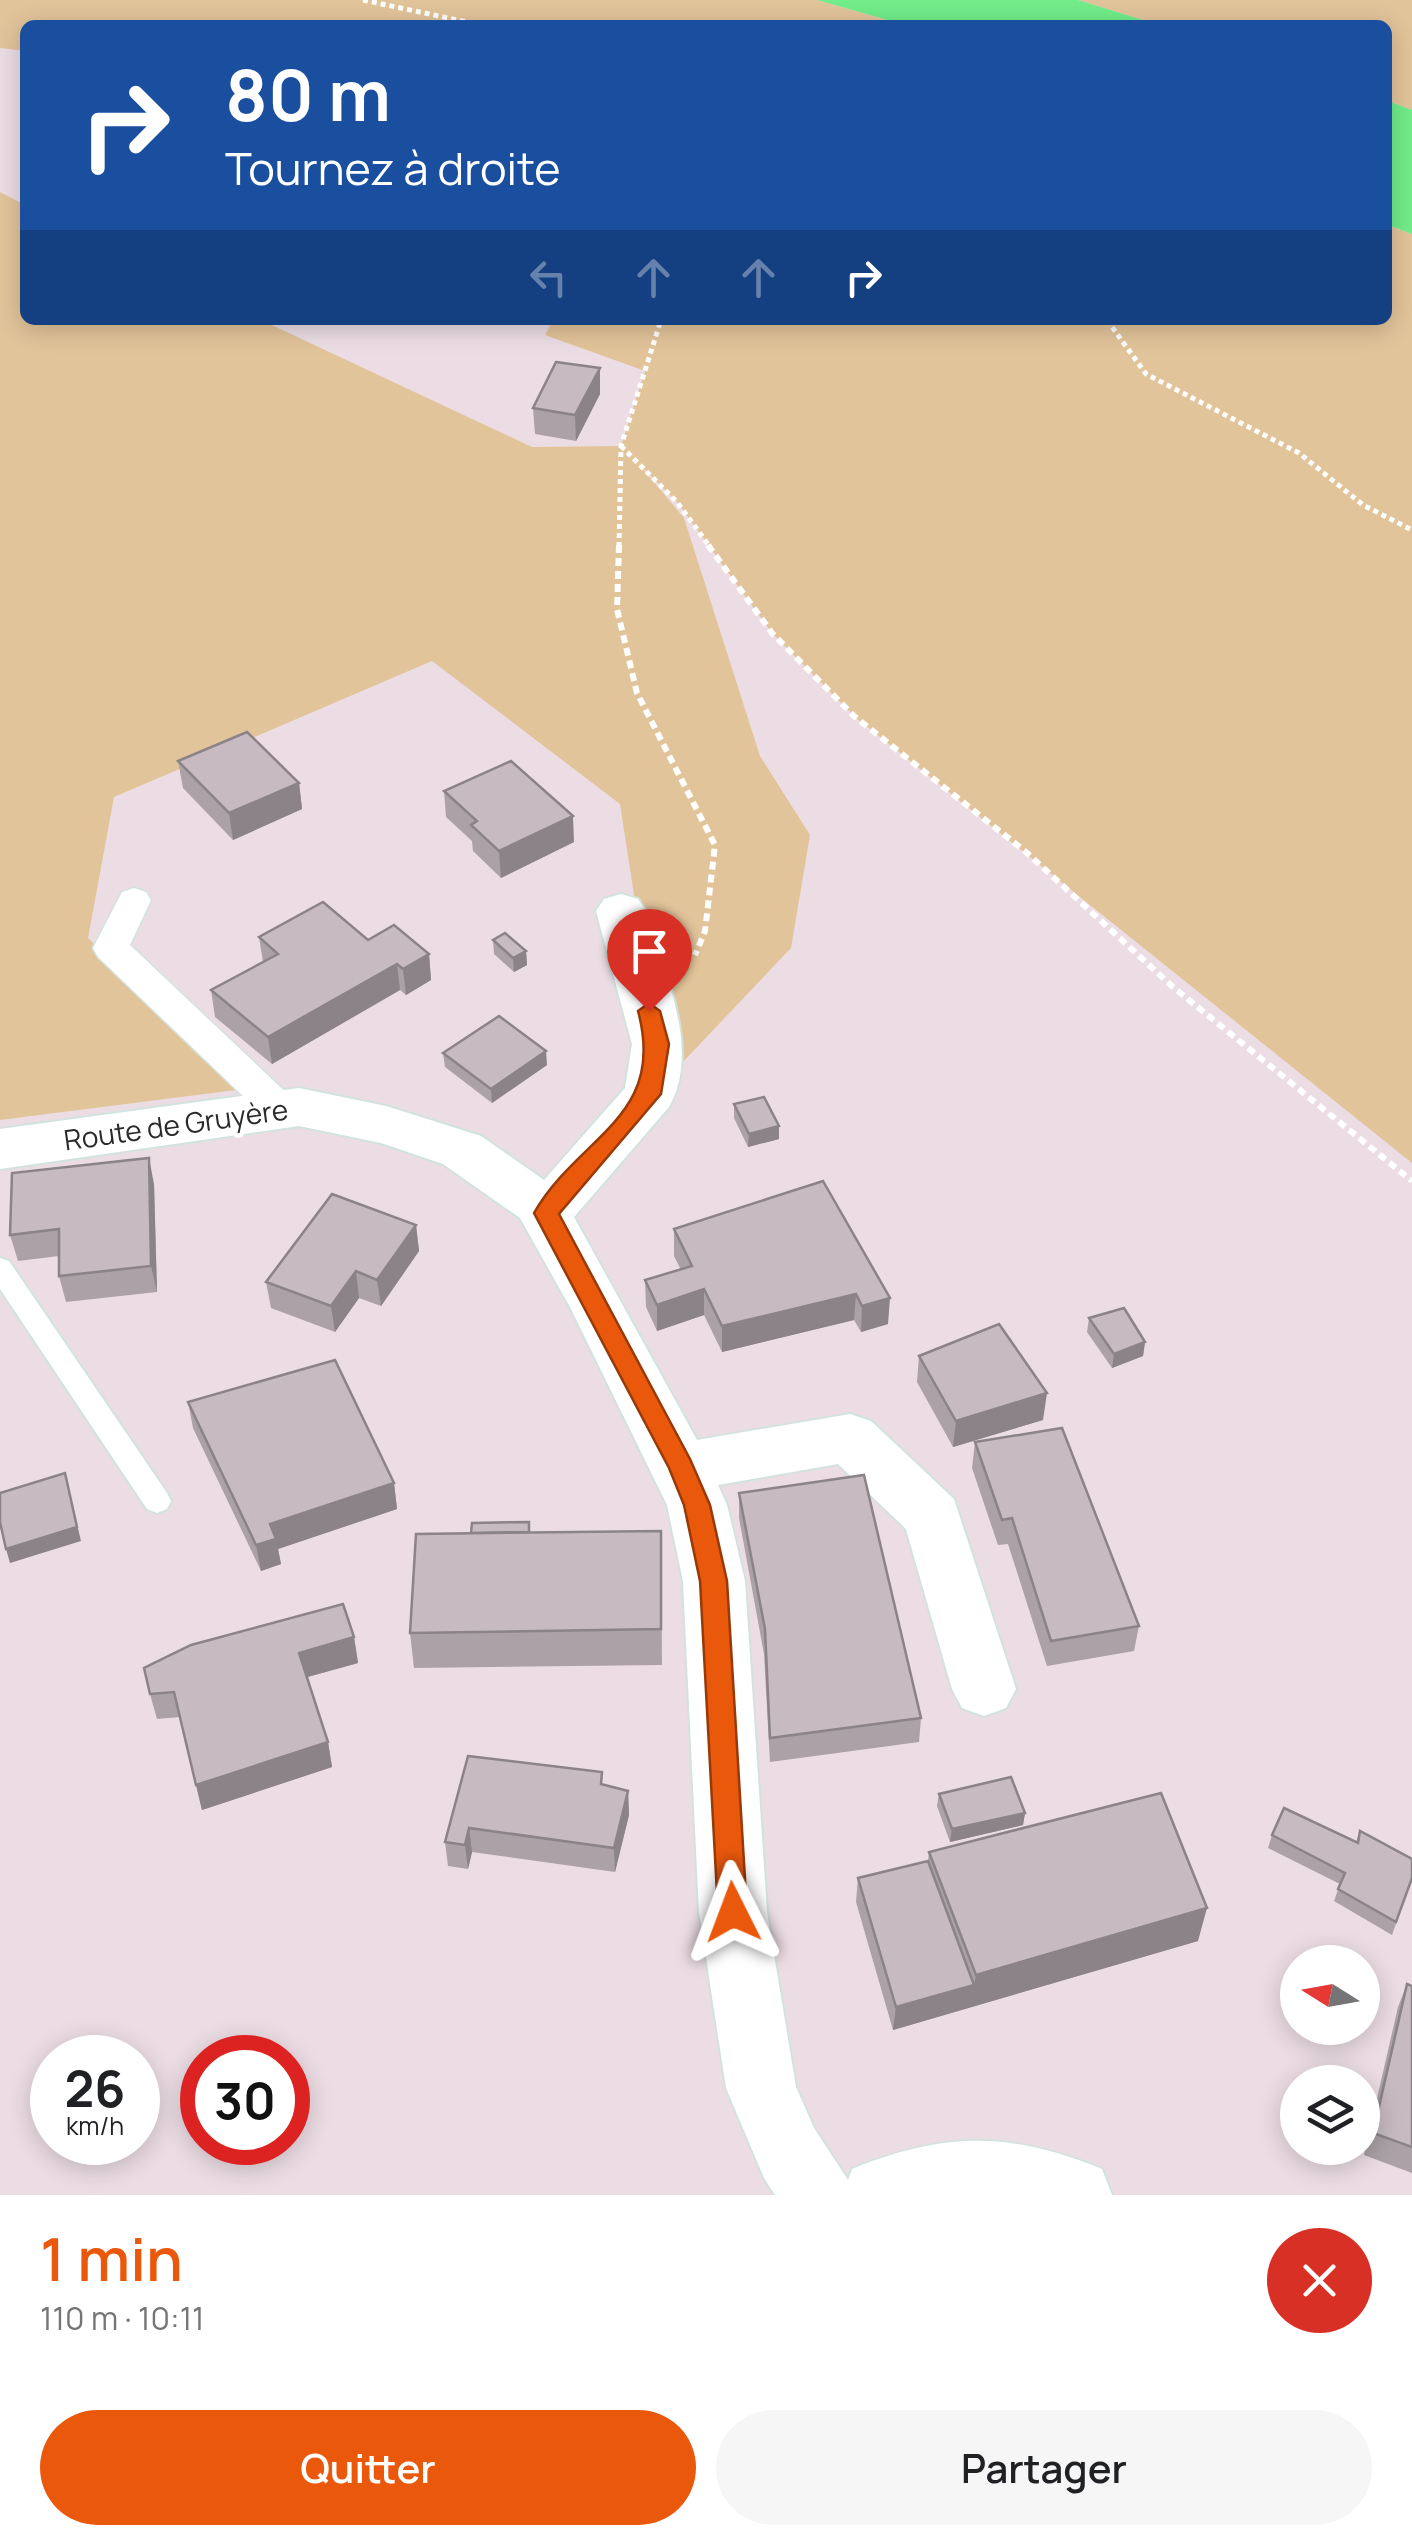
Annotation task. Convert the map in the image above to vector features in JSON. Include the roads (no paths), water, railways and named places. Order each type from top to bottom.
[{"type":"street","points":[[134,900],[110,948],[280,1110]]},
{"type":"street","points":[[546,1213],[650,1094],[658,1044],[621,911]]},
{"type":"street","name":"Route de Gruyère","points":[[0,1149],[300,1108],[386,1125],[462,1150],[539,1204],[681,1466],[697,1505],[714,1581],[733,1912],[762,2088],[789,2153],[818,2195]]},
{"type":"street","points":[[681,1466],[850,1438],[933,1517],[984,1690]]},
{"type":"street","points":[[878,2195],[907,2182],[954,2173],[994,2176],[1076,2195]]},
{"type":"lane","points":[[0,1268],[157,1502]]}]
